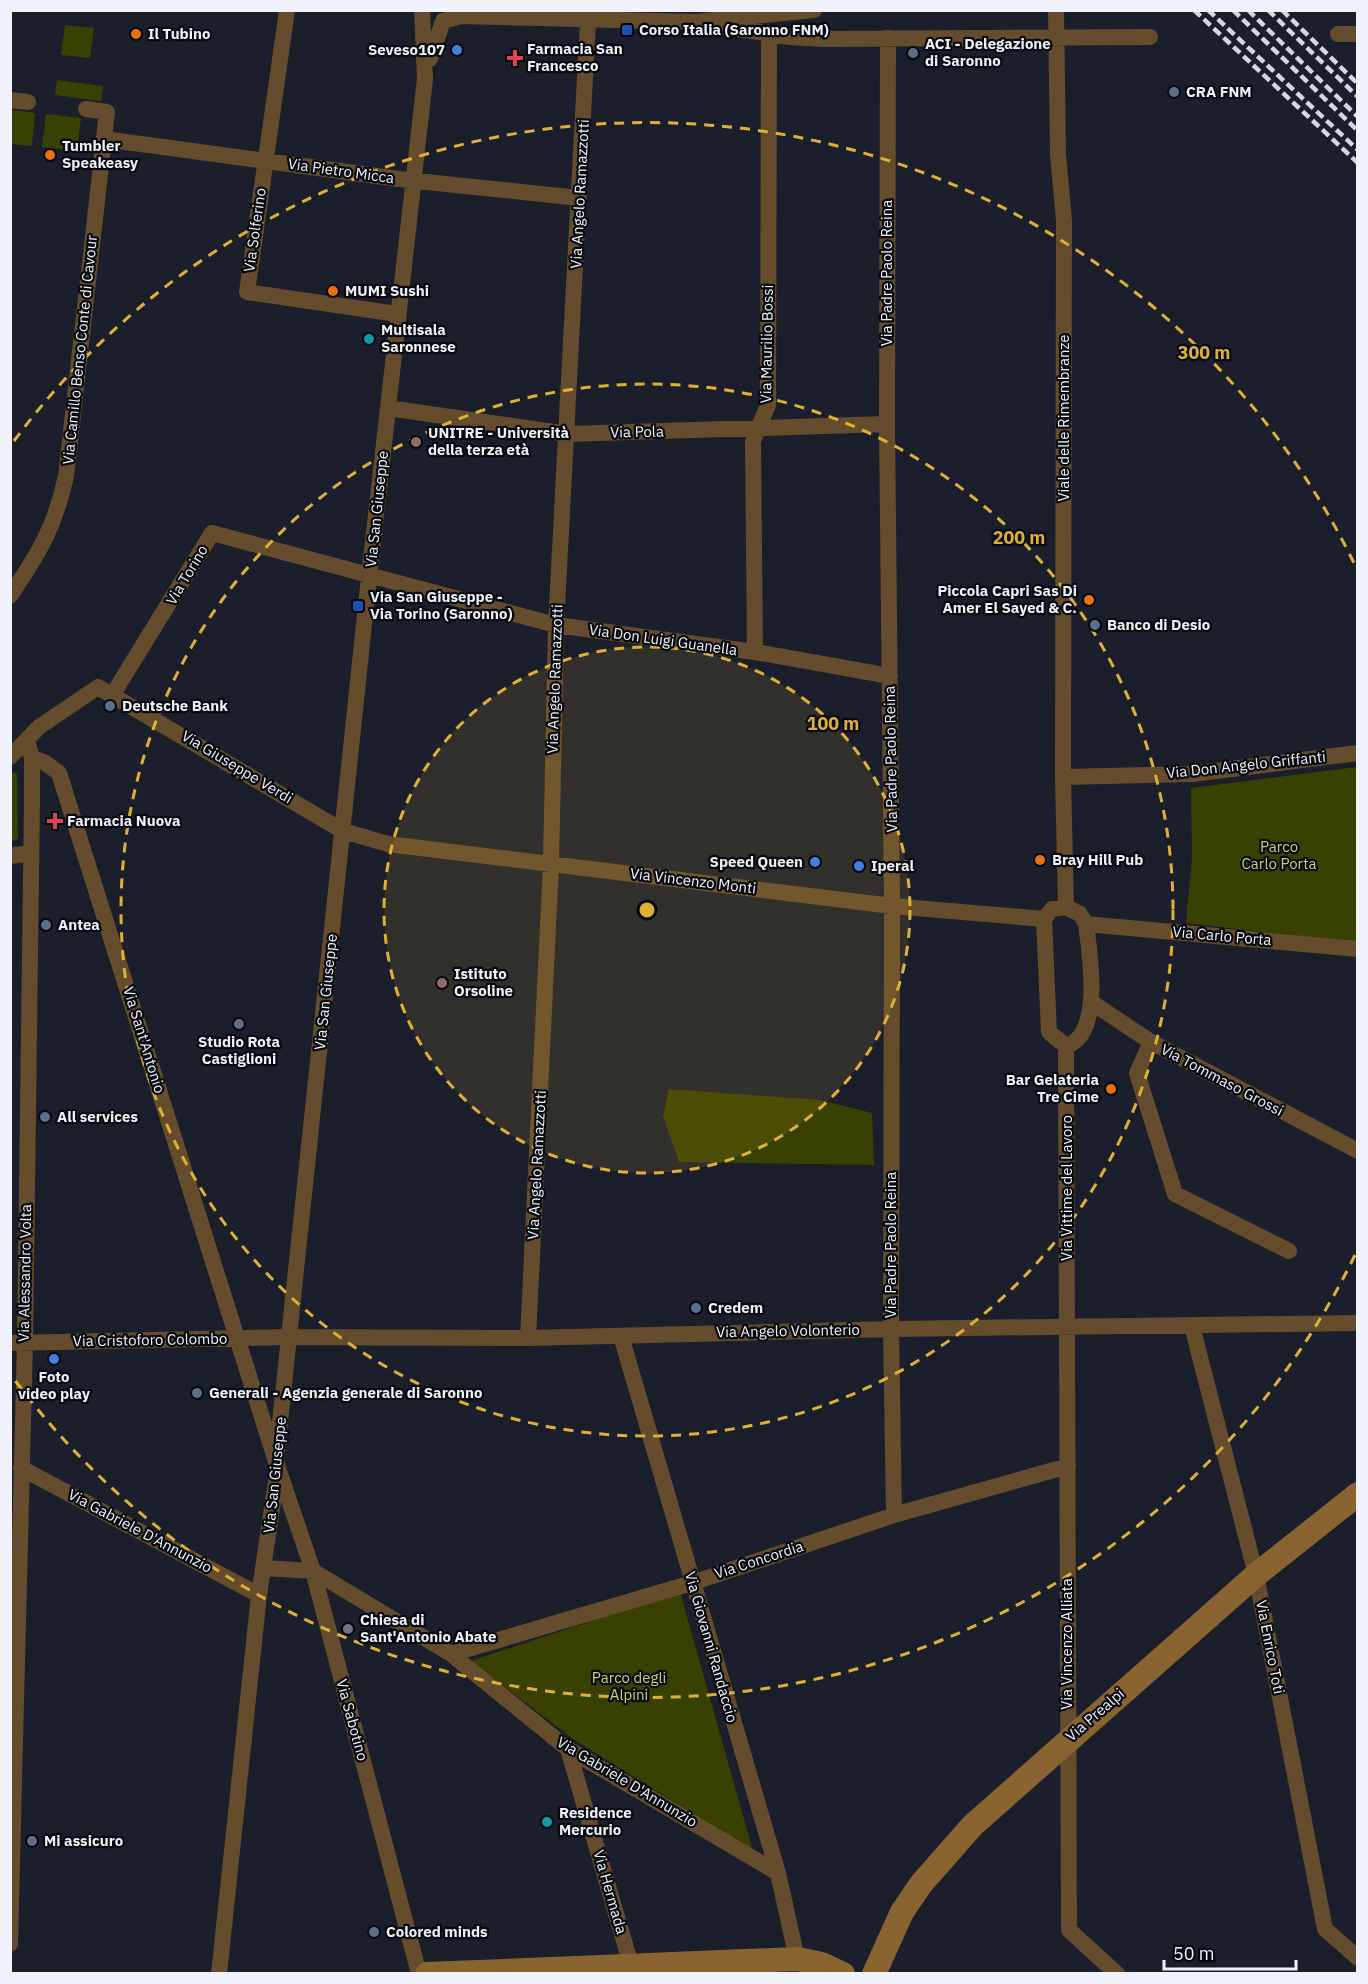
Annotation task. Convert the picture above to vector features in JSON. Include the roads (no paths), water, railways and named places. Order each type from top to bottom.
[{"type":"street","points":[[265,160],[287,10]]},
{"type":"street","name":"Via San Giuseppe","points":[[219,1974],[260,1595],[278,1468],[276,1460],[369,577],[425,79],[422,10]]},
{"type":"street","points":[[481,10],[504,19]]},
{"type":"street","points":[[425,79],[435,39],[443,21],[460,16],[588,21],[766,17],[814,10]]},
{"type":"street","name":"Viale delle Rimembranze","points":[[1056,10],[1058,154],[1064,221],[1063,777],[1066,907]]},
{"type":"street","points":[[691,18],[801,38],[1150,37]]},
{"type":"street","name":"Via Angelo Ramazzotti","points":[[528,1338],[551,864],[556,625],[568,434],[588,21]]},
{"type":"street","name":"Via Maurilio Bossi","points":[[755,652],[753,441],[756,429],[768,405],[769,33]]},
{"type":"street","points":[[1338,34],[1358,34]]},
{"type":"street","name":"Via Padre Paolo Reina","points":[[888,38],[887,424],[892,906],[891,1329],[894,1515]]},
{"type":"street","points":[[10,100],[28,102]]},
{"type":"street","name":"Via Camillo Benso Conte di Cavour","points":[[10,596],[43,547],[56,519],[64,488],[107,112],[86,109]]},
{"type":"street","name":"Via Pietro Micca","points":[[104,139],[412,180],[579,198]]},
{"type":"street","name":"Via Solferino","points":[[265,160],[247,292],[397,314]]},
{"type":"street","name":"Via Pola","points":[[388,408],[568,434],[887,424]]},
{"type":"street","name":"Via Torino","points":[[106,690],[212,534],[369,577]]},
{"type":"street","name":"Via Don Luigi Guanella","points":[[369,577],[556,625],[755,652],[890,676]]},
{"type":"street","points":[[10,757],[39,727],[106,690]]},
{"type":"street","name":"Via Giuseppe Verdi","points":[[106,690],[343,831]]},
{"type":"street","name":"Via Alessandro Volta","points":[[10,1944],[21,1468],[17,1342],[32,758],[27,741]]},
{"type":"street","name":"Via Don Angelo Griffanti","points":[[1063,777],[1192,774],[1358,753]]},
{"type":"street","name":"Via Sant'Antonio","points":[[32,758],[44,762],[60,773],[278,1468]]},
{"type":"street","name":"Via Vincenzo Monti","points":[[343,831],[388,844],[892,906],[1044,919]]},
{"type":"street","points":[[10,856],[30,853]]},
{"type":"street","points":[[1066,907],[1080,914],[1086,924],[1091,1002],[1088,1026],[1080,1038],[1066,1046],[1049,1032],[1044,919],[1052,909],[1066,907]]},
{"type":"street","name":"Via Carlo Porta","points":[[1086,924],[1358,949]]},
{"type":"street","name":"Via Tommaso Grossi","points":[[1091,1002],[1151,1042],[1358,1151]]},
{"type":"street","points":[[1151,1042],[1137,1073],[1175,1194],[1288,1251]]},
{"type":"street","name":"Via Vittime del Lavoro","points":[[1066,1046],[1068,1329]]},
{"type":"street","name":"Via Angelo Volonterio","points":[[290,1338],[528,1338],[891,1329],[1068,1329],[1358,1323]]},
{"type":"street","name":"Via Enrico Toti","points":[[1192,1326],[1256,1575],[1324,1929],[1358,1958]]},
{"type":"street","name":"Via Vincenzo Alliata","points":[[1068,1329],[1069,1930],[1118,1974]]},
{"type":"street","name":"Via Giovanni Randaccio","points":[[621,1335],[778,1873],[797,1959]]},
{"type":"street","name":"Via Cristoforo Colombo","points":[[17,1342],[290,1338]]},
{"type":"street","name":"Via Concordia","points":[[451,1654],[692,1583],[894,1515],[1068,1466]]},
{"type":"street","name":"Via Gabriele D'Annunzio","points":[[21,1468],[260,1595]]},
{"type":"street","name":"Via Sabotino","points":[[278,1468],[313,1571],[419,1974]]},
{"type":"street","name":"Via Prealpi","points":[[874,1974],[902,1912],[921,1884],[973,1825],[1067,1739],[1256,1575],[1358,1494]]},
{"type":"street","name":"Via Gabriele D'Annunzio","points":[[264,1568],[313,1571],[451,1654],[568,1749],[778,1873]]},
{"type":"street","name":"Via Hermada","points":[[568,1749],[631,1965]]},
{"type":"street","points":[[427,1974],[797,1959],[822,1964],[843,1974]]},
{"type":"railway","points":[[1194,10],[1358,163]]},
{"type":"railway","points":[[1208,10],[1358,150]]},
{"type":"railway","points":[[1233,10],[1358,131]]},
{"type":"railway","points":[[1248,10],[1358,117]]},
{"type":"railway","points":[[1268,10],[1358,97]]},
{"type":"railway","points":[[1282,10],[1358,84]]},
{"type":"place","name":"Corso Italia (Saronno FNM)","points":[[627,30]]},
{"type":"place","name":"Il Tubino","points":[[136,34]]},
{"type":"place","name":"Seveso107","points":[[457,50]]},
{"type":"place","name":"ACI - Delegazione di Saronno","points":[[913,53]]},
{"type":"place","name":"Farmacia San Francesco","points":[[515,58]]},
{"type":"place","name":"CRA FNM","points":[[1174,92]]},
{"type":"place","name":"Tumbler Speakeasy","points":[[50,155]]},
{"type":"place","name":"MUMI Sushi","points":[[333,291]]},
{"type":"place","name":"Multisala Saronnese","points":[[369,339]]},
{"type":"place","name":"UNITRE - Università della terza età","points":[[416,442]]},
{"type":"place","name":"Piccola Capri Sas Di Amer El Sayed & C.","points":[[1089,600]]},
{"type":"place","name":"Via San Giuseppe - Via Torino (Saronno)","points":[[358,606]]},
{"type":"place","name":"Banco di Desio","points":[[1095,625]]},
{"type":"place","name":"Deutsche Bank","points":[[110,706]]},
{"type":"place","name":"Farmacia Nuova","points":[[55,821]]},
{"type":"place","name":"Bray Hill Pub","points":[[1040,860]]},
{"type":"place","name":"Speed Queen","points":[[815,862]]},
{"type":"place","name":"Iperal","points":[[859,866]]},
{"type":"place","name":"Antea","points":[[46,925]]},
{"type":"place","name":"Istituto Orsoline","points":[[442,983]]},
{"type":"place","name":"Studio Rota Castiglioni","points":[[239,1024]]},
{"type":"place","name":"Bar Gelateria Tre Cime","points":[[1111,1089]]},
{"type":"place","name":"All services","points":[[45,1117]]},
{"type":"place","name":"Credem","points":[[696,1308]]},
{"type":"place","name":"Foto video play","points":[[54,1359]]},
{"type":"place","name":"Generali - Agenzia generale di Saronno","points":[[197,1393]]},
{"type":"place","name":"Chiesa di Sant'Antonio Abate","points":[[348,1629]]},
{"type":"place","name":"Residence Mercurio","points":[[547,1822]]},
{"type":"place","name":"Mi assicuro","points":[[32,1841]]},
{"type":"place","name":"Colored minds","points":[[374,1932]]},
{"type":"park label","name":"Parco Carlo Porta","points":[[1279,856]]},
{"type":"park label","name":"Parco degli Alpini","points":[[629,1686]]}]
